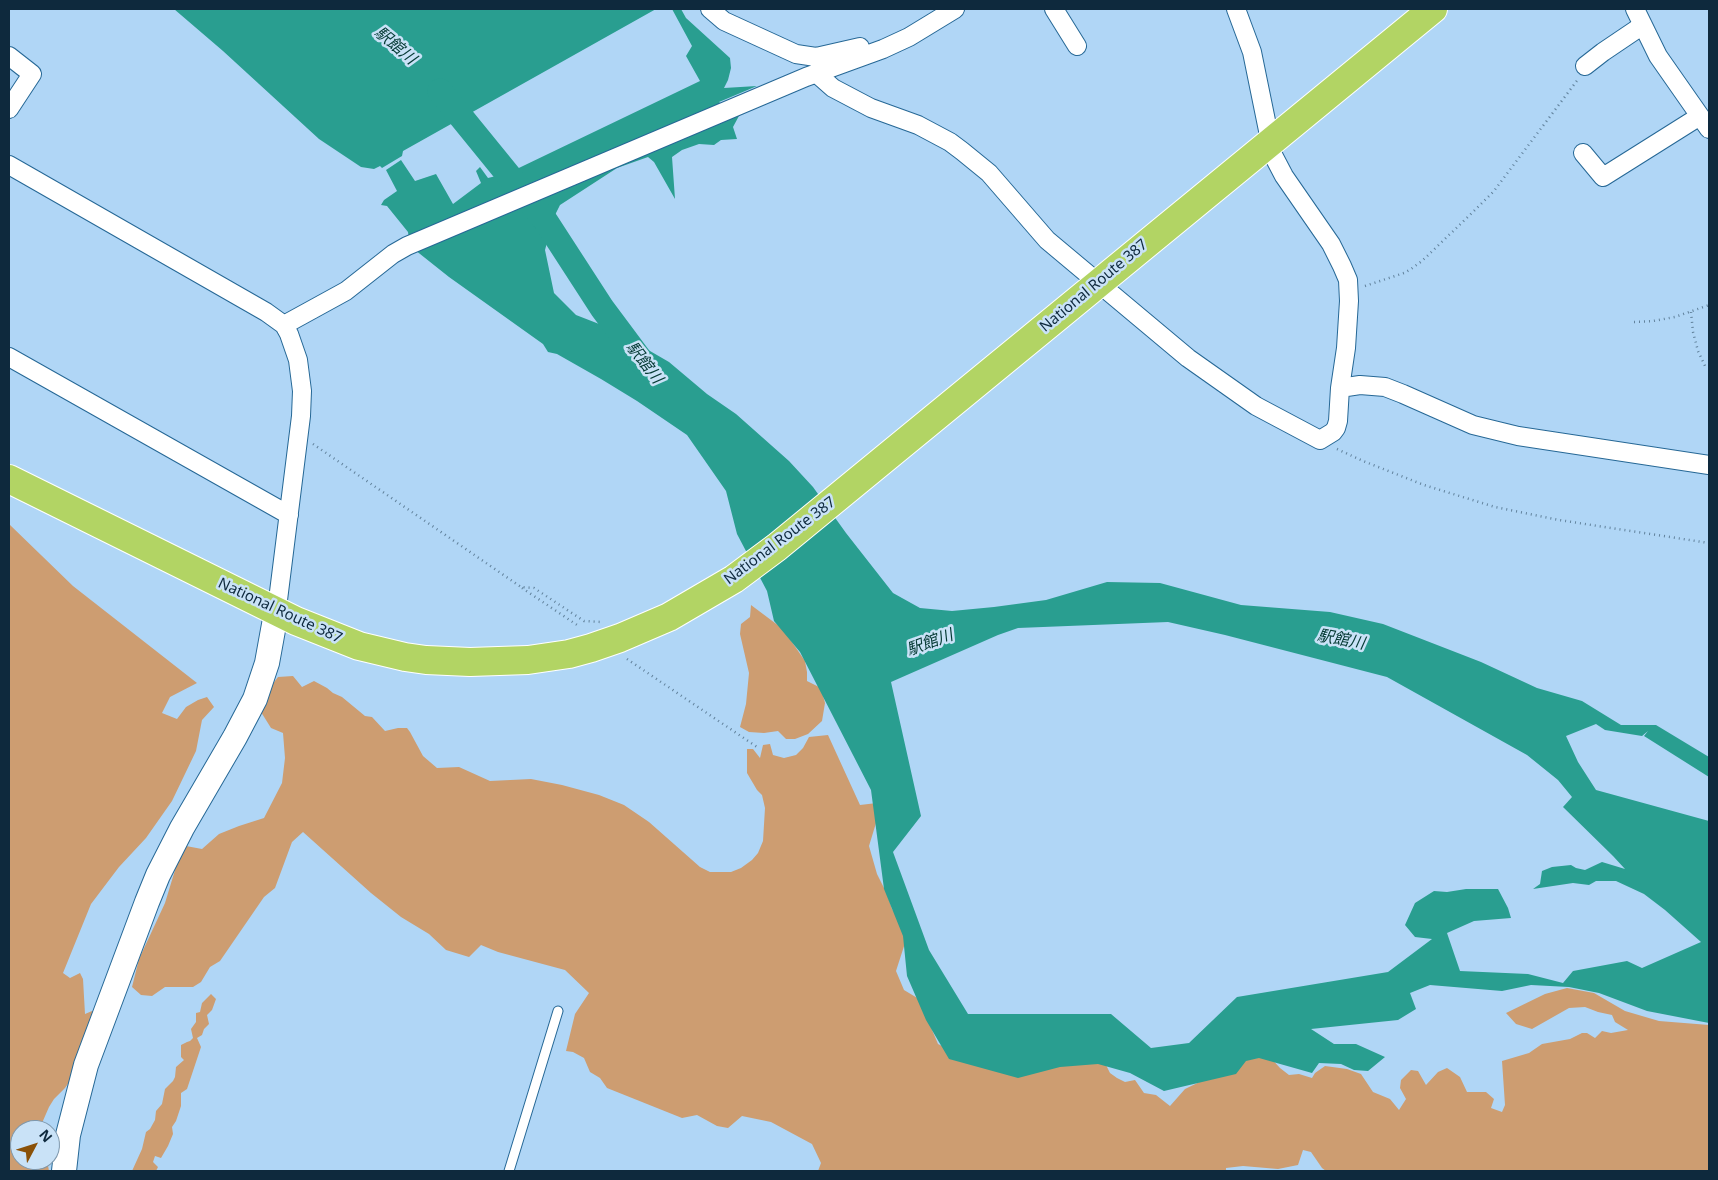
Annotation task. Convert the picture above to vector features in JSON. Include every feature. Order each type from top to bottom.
[{"type":"highway","name":"National Route 387","points":[[9,479],[277,610],[338,639],[359,646],[406,657],[462,662],[519,661],[569,654],[620,638],[669,617],[734,579],[806,524],[1433,9]]},
{"type":"street","points":[[710,9],[733,25],[785,50],[808,56],[827,55],[902,37],[907,38]]},
{"type":"street","points":[[284,325],[346,291],[393,254],[407,246],[811,75],[884,49],[907,38],[955,9]]},
{"type":"street","points":[[1054,9],[1077,46]]},
{"type":"street","points":[[811,75],[870,108],[918,125],[950,142],[989,172],[1047,240],[1095,285],[1208,374],[1256,406],[1320,440],[1333,432],[1338,421],[1349,300],[1346,274],[1325,234],[1284,176],[1273,155],[1252,52],[1236,9]]},
{"type":"street","points":[[1583,153],[1602,177],[1705,122],[1658,56],[1635,9]]},
{"type":"street","points":[[1585,66],[1643,25]]},
{"type":"street","points":[[9,56],[32,74],[9,110]]},
{"type":"street","points":[[9,165],[266,312],[284,325],[294,348],[300,371],[302,391],[277,610],[267,663],[255,699],[182,828],[158,875],[147,902],[86,1065],[68,1135],[64,1171]]},
{"type":"street","points":[[9,357],[289,515]]},
{"type":"street","points":[[1340,388],[1360,385],[1385,388],[1473,425],[1518,436],[1709,466]]},
{"type":"lane","points":[[509,1171],[558,1012]]},
{"type":"path","points":[[1348,286],[1358,288],[1404,273],[1422,261],[1494,191],[1586,70],[1585,66]]},
{"type":"path","points":[[1634,322],[1664,319],[1709,305]]},
{"type":"path","points":[[1691,312],[1693,332],[1698,351],[1706,368]]},
{"type":"path","points":[[298,434],[580,627]]},
{"type":"path","points":[[1320,440],[1394,473],[1495,508],[1559,520],[1709,542]]},
{"type":"path","points":[[521,587],[534,588],[584,621],[602,622]]},
{"type":"path","points":[[627,659],[757,747]]},
{"type":"shaded area","points":[[9,524],[73,586],[197,683],[170,697],[162,713],[177,719],[186,707],[207,697],[214,707],[202,720],[196,751],[172,801],[146,838],[119,867],[91,904],[63,973],[70,978],[80,973],[83,979],[85,1014],[92,1011],[96,1014],[74,1075],[54,1099],[43,1120],[10,1120],[10,1170],[49,1171],[9,1171]]},
{"type":"shaded area","points":[[751,605],[783,629],[805,661],[807,681],[821,688],[825,703],[822,721],[808,734],[795,739],[786,739],[778,731],[764,733],[749,732],[740,727],[746,704],[749,673],[740,634],[741,624],[750,617]]},
{"type":"shaded area","points":[[293,676],[302,687],[314,681],[327,688],[342,697],[365,716],[372,717],[385,731],[407,728],[423,756],[437,768],[459,767],[490,781],[531,779],[562,785],[599,795],[624,805],[649,822],[700,867],[710,872],[731,872],[741,868],[758,853],[763,841],[765,808],[762,795],[747,773],[747,749],[753,749],[760,758],[763,745],[770,744],[773,755],[784,758],[796,755],[803,748],[809,737],[828,735],[860,805],[877,803],[876,823],[869,846],[877,874],[892,909],[902,926],[906,940],[896,971],[904,990],[919,999],[938,1044],[964,1057],[1104,1061],[1110,1073],[1117,1078],[1125,1082],[1135,1080],[1144,1093],[1156,1095],[1170,1106],[1185,1089],[1212,1076],[1233,1062],[1269,1056],[1289,1075],[1299,1074],[1312,1078],[1315,1073],[1325,1066],[1347,1069],[1361,1074],[1373,1092],[1390,1099],[1399,1110],[1406,1099],[1400,1088],[1401,1080],[1411,1070],[1418,1071],[1426,1085],[1438,1072],[1447,1068],[1460,1077],[1467,1092],[1486,1092],[1494,1099],[1491,1108],[1502,1112],[1505,1105],[1502,1061],[1529,1053],[1542,1044],[1570,1039],[1582,1033],[1587,1033],[1595,1038],[1602,1031],[1611,1033],[1628,1030],[1615,1022],[1612,1015],[1585,1007],[1569,1008],[1532,1029],[1516,1024],[1506,1013],[1545,994],[1567,988],[1594,993],[1625,1011],[1659,1021],[1709,1025],[1709,1171],[1326,1171],[1311,1152],[1303,1150],[1298,1165],[1278,1169],[1243,1166],[1226,1168],[1226,1171],[818,1171],[821,1163],[812,1144],[771,1122],[742,1116],[728,1128],[717,1126],[697,1115],[682,1118],[607,1088],[600,1078],[590,1072],[584,1058],[573,1052],[566,1051],[575,1014],[589,993],[565,970],[498,952],[481,945],[469,957],[446,950],[429,934],[401,917],[371,893],[303,832],[292,842],[275,888],[264,897],[220,961],[210,967],[201,982],[193,987],[165,987],[152,996],[141,995],[132,987],[139,959],[165,903],[179,857],[186,846],[202,849],[219,834],[264,818],[282,783],[285,758],[283,733],[271,728],[261,712],[268,690],[278,677]]},
{"type":"shaded area","points":[[211,994],[216,999],[212,1010],[207,1015],[209,1024],[204,1029],[202,1035],[197,1038],[201,1047],[187,1089],[181,1093],[181,1106],[172,1127],[173,1134],[168,1146],[161,1158],[155,1156],[153,1162],[158,1167],[156,1171],[132,1171],[142,1149],[146,1132],[150,1129],[155,1120],[156,1111],[162,1104],[165,1089],[175,1077],[176,1067],[184,1060],[181,1057],[181,1045],[193,1038],[191,1029],[196,1022],[196,1013],[200,1012],[202,1003]]},
{"type":"water","points":[[174,9],[656,9],[403,151],[402,156],[382,168],[380,166],[374,169],[361,167],[319,139]]},
{"type":"water","points":[[672,9],[681,9],[686,18],[730,58],[731,68],[724,88],[757,86],[719,102],[732,112],[740,114],[733,127],[737,139],[721,140],[714,145],[699,144],[682,150],[672,157],[675,199],[654,162],[648,157],[617,168],[560,205],[554,217],[545,250],[554,293],[576,315],[612,329],[669,362],[707,394],[736,414],[789,461],[813,487],[893,593],[920,608],[952,611],[1046,600],[1107,582],[1160,583],[1241,605],[1330,612],[1383,624],[1481,662],[1537,688],[1582,701],[1621,725],[1656,725],[1709,757],[1709,777],[1644,736],[1648,731],[1642,736],[1605,730],[1596,724],[1566,736],[1578,762],[1596,790],[1709,821],[1709,1023],[1647,1011],[1599,993],[1569,987],[1531,985],[1502,991],[1430,985],[1410,993],[1416,1009],[1398,1020],[1311,1029],[1334,1044],[1356,1044],[1385,1057],[1368,1071],[1354,1070],[1341,1064],[1319,1063],[1312,1073],[1259,1058],[1246,1061],[1236,1074],[1164,1091],[1130,1073],[1098,1064],[1060,1067],[1018,1078],[949,1059],[926,1020],[907,976],[903,936],[884,889],[871,790],[800,652],[774,621],[767,591],[737,534],[726,491],[687,435],[601,379],[557,354],[548,352],[543,344],[449,277],[410,246],[408,232],[387,206],[381,205],[384,200],[397,191],[386,170],[401,160],[415,181],[436,174],[453,204],[481,183],[476,171],[480,167],[488,178],[496,176],[498,178],[700,81],[686,56],[692,46]],"holes":[[[1168,622],[1387,677],[1527,755],[1558,780],[1572,797],[1563,807],[1625,869],[1602,862],[1585,870],[1571,865],[1552,867],[1542,871],[1540,884],[1533,889],[1573,883],[1589,885],[1596,881],[1616,881],[1644,894],[1701,942],[1642,968],[1627,961],[1573,971],[1563,983],[1528,974],[1460,971],[1447,933],[1474,921],[1511,918],[1508,908],[1498,889],[1434,891],[1415,903],[1405,925],[1415,937],[1432,939],[1388,972],[1237,997],[1189,1043],[1151,1048],[1111,1014],[968,1014],[929,950],[893,852],[921,816],[891,682],[1018,628]]]},
{"type":"waterway","name":"駅館川","points":[[440,91],[545,220],[602,308],[643,363]]}]
